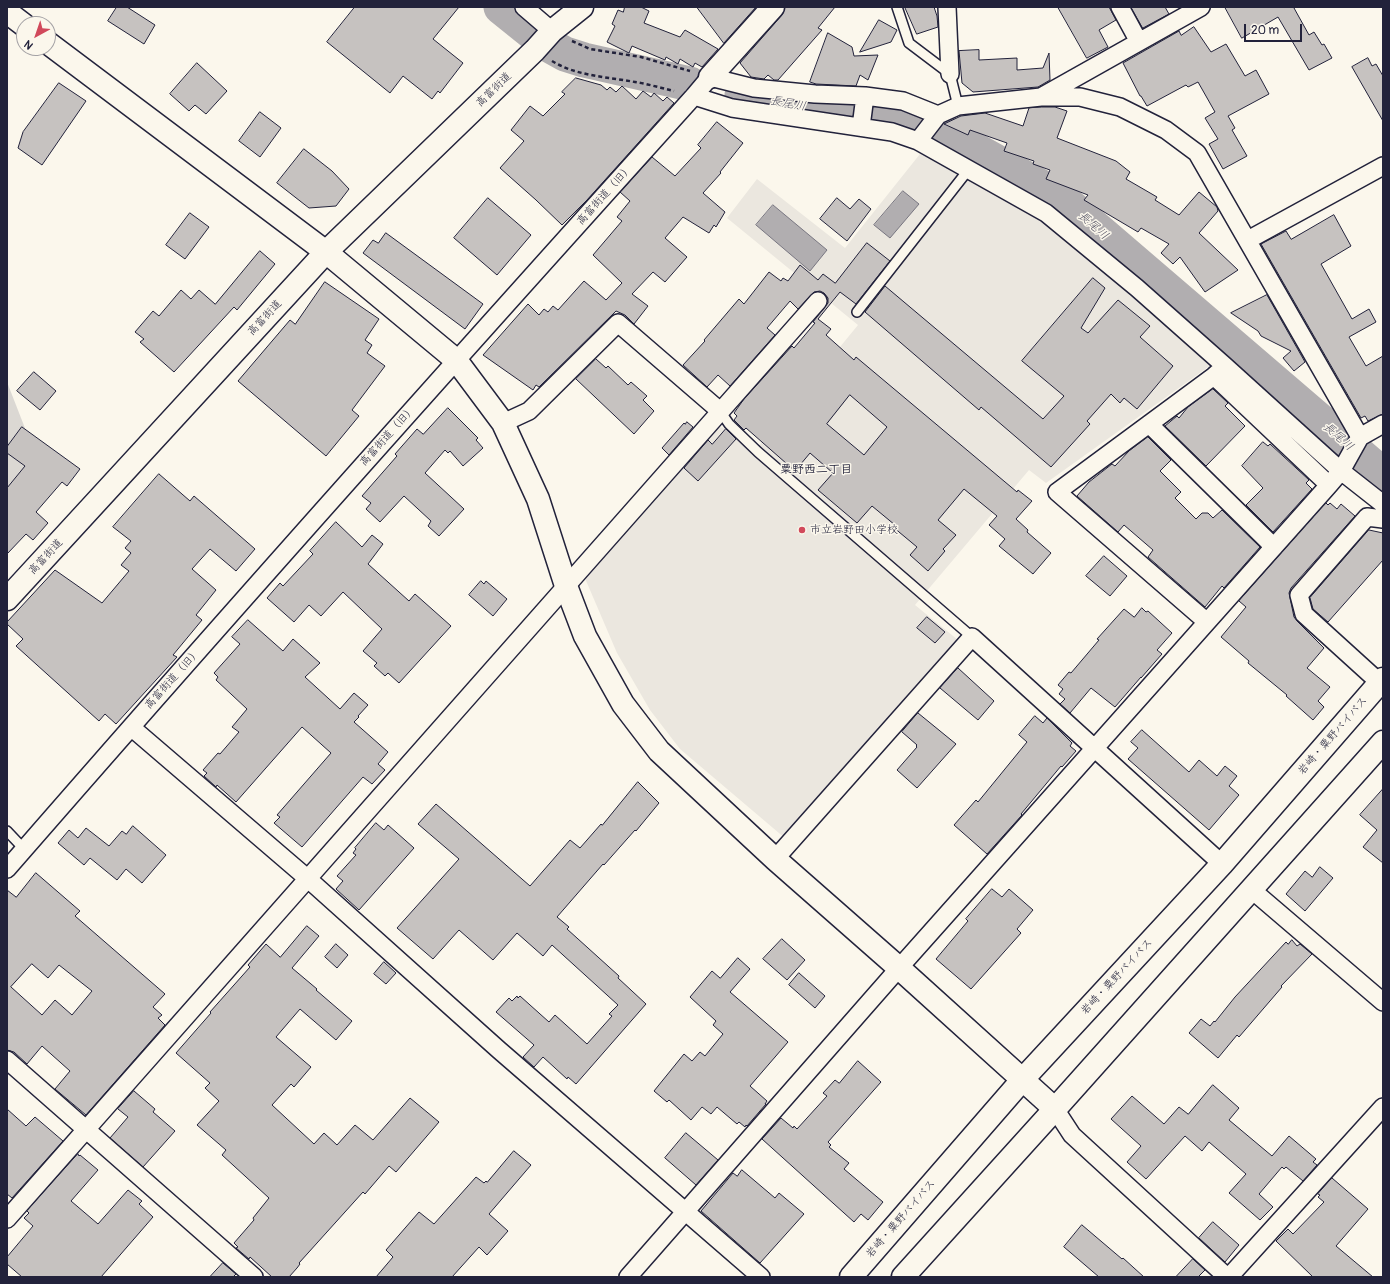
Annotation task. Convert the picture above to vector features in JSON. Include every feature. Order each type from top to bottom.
[{"type":"main road","points":[[552,31],[582,7]]},
{"type":"main road","name":"高富街道（旧）","points":[[710,77],[773,7]]},
{"type":"main road","points":[[7,12],[16,19]]},
{"type":"main road","name":"高富街道","points":[[7,599],[326,252],[535,50],[552,31]]},
{"type":"main road","points":[[56,49],[326,252],[456,360],[503,423],[538,499],[566,586],[585,636],[623,704],[659,751],[775,858],[1055,1109]]},
{"type":"main road","name":"岩崎・粟野バイパス","points":[[851,1277],[1023,1079],[1222,864],[1381,681]]},
{"type":"main road","points":[[903,1277],[1252,890],[1383,742]]},
{"type":"street","points":[[524,7],[552,31]]},
{"type":"street","points":[[946,7],[950,74]]},
{"type":"street","points":[[1120,7],[1139,42]]},
{"type":"street","points":[[1041,97],[1200,7]]},
{"type":"street","points":[[710,77],[754,88],[865,99],[903,101],[936,117]]},
{"type":"street","name":"高富街道（旧）","points":[[7,869],[456,360],[710,77]]},
{"type":"street","points":[[694,96],[732,108],[862,124],[920,139],[1046,213],[1137,288],[1220,371],[1329,485]]},
{"type":"street","points":[[920,139],[936,117],[958,106],[1041,97],[1080,97],[1120,107],[1166,130],[1197,153],[1360,437]]},
{"type":"street","points":[[862,124],[865,99]]},
{"type":"street","points":[[1248,240],[1383,166]]},
{"type":"street","points":[[7,1219],[818,301]]},
{"type":"street","points":[[503,423],[529,411],[618,323],[720,411]]},
{"type":"street","points":[[1207,622],[1057,492],[1220,371]]},
{"type":"street","points":[[1220,371],[1383,504]]},
{"type":"street","points":[[1149,424],[1274,547]]},
{"type":"street","points":[[628,1277],[899,968],[1329,485],[1341,471],[1360,437],[1383,424]]},
{"type":"street","points":[[1381,681],[1304,614],[1300,595],[1367,517],[1383,519]]},
{"type":"street","points":[[775,858],[972,637],[1222,864]]},
{"type":"street","points":[[131,727],[307,878],[499,1050],[761,1277]]},
{"type":"street","points":[[1252,890],[1383,1002]]},
{"type":"street","points":[[7,1060],[254,1277]]},
{"type":"street","points":[[1055,1109],[1072,1135],[1228,1277],[1383,1107]]},
{"type":"lane","points":[[897,7],[909,43],[950,74],[958,106]]},
{"type":"lane","points":[[857,312],[969,169]]},
{"type":"lane","points":[[720,411],[729,424],[758,452],[972,637]]},
{"type":"lane","points":[[7,831],[24,849]]},
{"type":"path","points":[[552,31],[590,49],[641,57],[710,77]]},
{"type":"path","points":[[535,50],[561,67],[592,75],[636,82],[694,96]]},
{"type":"shaded area","name":"市立岩野田小学校","points":[[920,154],[957,172],[1039,219],[1103,267],[1211,365],[1046,483],[1029,470],[915,605],[958,640],[786,839],[680,749],[650,710],[617,653],[584,576],[718,427],[725,428],[752,454],[858,325],[727,218],[757,179],[845,248]]},
{"type":"shaded area","points":[[903,191],[919,204],[890,238],[874,225]]},
{"type":"shaded area","points":[[773,205],[827,250],[810,271],[756,225]]},
{"type":"shaded area","points":[[7,382],[37,459],[7,520]]},
{"type":"building","points":[[117,7],[127,7],[155,25],[144,44],[108,21]]},
{"type":"building","points":[[355,7],[459,7],[433,39],[463,63],[440,93],[438,91],[432,99],[403,76],[390,93],[327,42]]},
{"type":"building","points":[[625,7],[641,7],[649,11],[644,23],[680,37],[685,30],[718,49],[702,67],[695,63],[693,67],[680,59],[678,64],[666,57],[665,60],[632,46],[629,53],[607,42],[615,26],[612,24],[618,10],[623,12]]},
{"type":"building","points":[[697,7],[756,7],[724,43]]},
{"type":"building","points":[[785,7],[835,7],[818,28],[822,30],[778,80],[774,80],[768,75],[764,79],[751,77],[740,63],[782,15]]},
{"type":"building","points":[[905,7],[934,7],[938,27],[917,34]]},
{"type":"building","points":[[1058,7],[1109,7],[1116,20],[1099,30],[1108,47],[1087,58]]},
{"type":"building","points":[[1131,7],[1165,7],[1169,14],[1143,28]]},
{"type":"building","points":[[1225,7],[1296,7],[1294,8],[1309,35],[1314,32],[1322,45],[1324,44],[1332,58],[1309,70],[1278,17],[1242,38]]},
{"type":"building","points":[[879,20],[897,30],[891,42],[860,52]]},
{"type":"building","points":[[1194,27],[1211,52],[1226,44],[1245,76],[1256,70],[1269,94],[1228,116],[1235,128],[1232,130],[1247,156],[1223,169],[1209,144],[1218,139],[1205,118],[1215,112],[1198,82],[1188,87],[1186,85],[1147,106],[1140,96],[1123,63],[1179,31],[1181,35]]},
{"type":"building","points":[[828,33],[852,47],[854,56],[878,55],[868,80],[860,75],[856,86],[816,84],[810,82]]},
{"type":"building","points":[[979,50],[979,60],[1017,58],[1017,70],[1043,68],[1049,53],[1050,80],[1038,87],[973,92],[962,83],[959,51]]},
{"type":"building","points":[[1368,58],[1372,66],[1376,64],[1383,76],[1383,121],[1352,67]]},
{"type":"building","points":[[197,63],[227,91],[206,114],[195,105],[189,111],[170,94]]},
{"type":"building","points":[[576,78],[601,85],[607,90],[610,87],[616,92],[622,86],[636,99],[643,91],[651,97],[654,93],[663,101],[667,97],[674,103],[587,200],[562,225],[500,168],[524,141],[511,130],[530,106],[543,116],[565,94],[562,92]]},
{"type":"building","points":[[59,83],[86,101],[42,165],[18,148],[23,132]]},
{"type":"building","points":[[1055,107],[1067,111],[1057,138],[1116,161],[1130,172],[1126,179],[1157,197],[1155,200],[1179,215],[1199,192],[1217,207],[1218,211],[1199,233],[1238,270],[1205,292],[1180,257],[1173,264],[1161,253],[1169,244],[1141,228],[1138,232],[1084,200],[1088,195],[1046,179],[1050,170],[1033,164],[1034,161],[1004,151],[1007,143],[970,130],[968,135],[944,124],[961,116],[985,113],[1023,126],[1029,108]]},
{"type":"building","points":[[260,112],[281,128],[260,157],[239,141]]},
{"type":"building","points":[[717,122],[743,143],[720,172],[721,173],[703,193],[725,212],[716,227],[714,225],[709,233],[683,217],[665,238],[687,257],[665,282],[653,272],[632,294],[648,306],[634,324],[625,315],[616,311],[539,387],[536,385],[533,390],[483,355],[528,304],[539,315],[544,309],[548,312],[553,306],[558,310],[584,281],[606,300],[622,283],[593,255],[622,221],[617,217],[630,201],[620,192],[652,157],[675,176],[701,148],[698,145]]},
{"type":"building","points":[[304,149],[332,171],[349,189],[336,206],[309,208],[277,183]]},
{"type":"building","points":[[488,198],[531,235],[497,275],[454,238]]},
{"type":"building","points":[[837,198],[850,209],[859,199],[871,209],[847,241],[820,219]]},
{"type":"building","points":[[190,213],[209,227],[185,259],[166,245]]},
{"type":"building","points":[[1334,215],[1351,246],[1321,264],[1352,319],[1369,309],[1376,322],[1349,337],[1366,366],[1383,356],[1383,414],[1368,421],[1365,416],[1361,418],[1261,244],[1286,231],[1291,239]]},
{"type":"building","points":[[386,233],[483,304],[465,329],[363,253],[373,240],[378,243]]},
{"type":"building","points":[[867,243],[890,261],[856,304],[840,292],[818,319],[831,329],[826,335],[854,360],[856,357],[1017,492],[1018,490],[1032,501],[1016,519],[1028,530],[1027,532],[1051,553],[1033,574],[999,546],[1005,539],[989,525],[997,516],[964,489],[938,520],[956,535],[943,549],[945,551],[928,571],[910,555],[917,547],[893,527],[895,525],[872,506],[857,523],[818,490],[833,473],[810,453],[795,471],[746,428],[744,430],[734,420],[737,416],[734,413],[744,399],[792,346],[794,348],[815,323],[813,322],[828,303],[828,298],[824,293],[820,291],[814,292],[798,309],[790,301],[767,328],[775,335],[730,386],[718,375],[707,387],[683,365],[705,341],[704,340],[739,299],[744,304],[769,272],[781,281],[783,278],[788,281],[800,265],[818,280],[823,274],[835,283]],"holes":[[[850,395],[887,427],[864,455],[827,424]]]},
{"type":"building","points":[[260,251],[275,264],[237,310],[234,307],[174,372],[140,342],[144,339],[135,332],[153,311],[159,316],[181,290],[191,299],[199,290],[215,304]]},
{"type":"building","points":[[1093,278],[1105,288],[1081,328],[1088,333],[1118,300],[1150,326],[1140,337],[1173,366],[1137,409],[1124,398],[1120,403],[1111,394],[1087,421],[1090,424],[1051,467],[981,407],[979,410],[865,312],[885,286],[1043,419],[1064,396],[1022,361]]},
{"type":"building","points":[[325,282],[379,319],[365,340],[372,345],[367,353],[385,366],[352,410],[359,416],[326,456],[238,381],[290,320],[295,324]]},
{"type":"building","points":[[1267,295],[1305,362],[1294,371],[1283,358],[1291,351],[1261,336],[1258,331],[1231,313]]},
{"type":"building","points":[[596,359],[606,368],[608,366],[628,385],[631,382],[647,396],[643,400],[654,411],[634,434],[576,379]]},
{"type":"building","points":[[34,372],[56,391],[40,410],[17,391]]},
{"type":"building","points":[[1213,389],[1228,403],[1225,406],[1245,426],[1206,466],[1165,426],[1177,416],[1179,418],[1188,407]]},
{"type":"building","points":[[448,408],[478,438],[476,440],[483,448],[463,466],[450,451],[448,453],[445,450],[425,473],[464,509],[439,536],[428,526],[431,521],[404,496],[380,522],[366,509],[371,503],[362,496],[397,456],[395,454],[417,429],[423,434]]},
{"type":"building","points":[[687,422],[693,427],[669,455],[662,448],[684,423],[685,424]]},
{"type":"building","points":[[22,427],[80,469],[67,486],[62,482],[36,512],[48,523],[33,540],[26,534],[7,554],[7,488],[25,466],[7,453],[7,447]]},
{"type":"building","points":[[726,429],[736,439],[698,481],[684,468],[708,440],[712,444]]},
{"type":"building","points":[[1148,437],[1171,460],[1160,471],[1181,492],[1175,498],[1196,519],[1202,513],[1208,513],[1213,518],[1222,510],[1260,547],[1224,588],[1222,586],[1205,607],[1148,557],[1153,550],[1124,525],[1118,532],[1077,496],[1089,482],[1112,464],[1115,466],[1129,451]]},
{"type":"building","points":[[1263,442],[1268,446],[1270,444],[1309,480],[1306,483],[1312,489],[1273,532],[1246,505],[1263,488],[1242,466]]},
{"type":"building","points":[[159,474],[190,501],[194,496],[255,549],[236,571],[210,549],[192,569],[216,590],[196,615],[202,620],[173,655],[177,657],[116,724],[105,714],[99,721],[16,646],[23,639],[7,624],[7,622],[55,570],[102,603],[129,571],[121,565],[131,553],[125,548],[131,541],[113,527]]},
{"type":"building","points":[[1326,503],[1328,505],[1330,503],[1337,509],[1341,504],[1355,516],[1291,588],[1289,593],[1294,617],[1324,648],[1307,668],[1330,687],[1318,701],[1324,707],[1313,720],[1286,696],[1287,695],[1248,663],[1249,661],[1221,637],[1246,607],[1239,601]]},
{"type":"building","points":[[336,522],[362,547],[372,535],[383,544],[368,564],[409,601],[415,594],[451,626],[399,683],[388,673],[385,676],[374,666],[377,663],[363,651],[382,629],[343,592],[321,616],[309,605],[294,622],[267,598],[280,583],[283,586],[313,554],[310,551]]},
{"type":"building","points":[[1369,530],[1383,533],[1383,560],[1328,622],[1313,609],[1310,598]]},
{"type":"building","points":[[1104,556],[1127,576],[1110,596],[1086,576]]},
{"type":"building","points":[[481,581],[484,584],[486,581],[507,599],[493,616],[469,595]]},
{"type":"building","points":[[1142,608],[1146,612],[1148,611],[1172,633],[1157,650],[1162,654],[1115,707],[1091,688],[1070,713],[1060,704],[1065,699],[1059,694],[1063,689],[1058,685],[1069,672],[1071,673],[1099,640],[1097,639],[1124,609],[1134,617]]},
{"type":"building","points":[[927,617],[945,632],[935,643],[917,628]]},
{"type":"building","points":[[248,620],[283,651],[293,639],[320,663],[305,677],[340,709],[354,693],[368,705],[354,722],[388,752],[378,764],[385,770],[372,784],[363,777],[302,847],[274,823],[280,817],[277,815],[331,753],[302,727],[236,802],[217,785],[216,787],[204,776],[207,773],[203,770],[218,753],[220,754],[239,732],[232,727],[247,709],[216,680],[218,677],[214,673],[240,644],[232,637]]},
{"type":"building","points":[[958,668],[994,701],[978,720],[940,688]]},
{"type":"building","points":[[918,713],[956,744],[917,788],[897,770],[917,747],[917,745],[902,732]]},
{"type":"building","points":[[1035,716],[1043,723],[1047,718],[1072,743],[1070,746],[1076,751],[1062,767],[1061,766],[1021,814],[1022,815],[987,854],[954,825],[976,800],[978,802],[1027,742],[1019,735]]},
{"type":"building","points":[[1142,730],[1189,772],[1199,760],[1217,776],[1225,766],[1237,776],[1229,786],[1239,795],[1209,830],[1128,759],[1138,748],[1131,742]]},
{"type":"building","points":[[638,782],[659,803],[636,831],[635,830],[604,865],[603,864],[557,917],[569,927],[567,929],[619,976],[618,978],[646,1004],[576,1084],[568,1077],[567,1079],[543,1057],[534,1067],[523,1057],[534,1045],[496,1012],[509,998],[512,1001],[517,996],[518,998],[520,996],[549,1022],[555,1015],[587,1044],[612,1016],[609,1014],[618,1005],[552,945],[543,956],[517,933],[493,960],[459,930],[433,959],[397,928],[459,859],[418,824],[436,804],[530,886],[570,840],[580,848],[601,824],[602,825]]},
{"type":"building","points":[[1383,789],[1383,863],[1363,847],[1377,830],[1360,815]]},
{"type":"building","points":[[376,823],[384,830],[388,825],[414,848],[359,910],[336,889],[343,881],[337,876],[356,855],[353,853],[356,849],[355,848]]},
{"type":"building","points":[[133,826],[166,855],[142,883],[126,869],[117,880],[90,858],[84,865],[58,843],[69,830],[78,838],[86,828],[109,846],[122,831],[126,834]]},
{"type":"building","points":[[1320,867],[1333,878],[1305,911],[1286,894],[1305,871],[1312,877]]},
{"type":"building","points":[[36,873],[80,911],[75,916],[165,994],[153,1007],[162,1015],[158,1018],[165,1025],[86,1115],[55,1089],[70,1071],[42,1046],[27,1064],[14,1052],[7,1050],[7,890],[16,897]],"holes":[[[32,964],[48,978],[59,965],[92,991],[72,1015],[55,1000],[42,1015],[11,987]]]},
{"type":"building","points":[[992,889],[1002,897],[1009,889],[1033,910],[1017,929],[1021,933],[971,989],[936,959],[968,921],[966,919]]},
{"type":"building","points":[[307,926],[319,936],[292,968],[352,1021],[336,1040],[300,1009],[276,1037],[311,1067],[294,1087],[291,1084],[272,1105],[314,1144],[324,1133],[337,1145],[355,1125],[373,1140],[410,1098],[439,1122],[396,1172],[389,1166],[365,1194],[363,1192],[299,1263],[300,1264],[289,1277],[272,1277],[250,1257],[249,1259],[236,1248],[238,1247],[234,1243],[254,1220],[253,1218],[269,1198],[222,1155],[226,1150],[197,1125],[219,1101],[205,1088],[210,1083],[176,1053],[250,967],[248,965],[266,944],[280,957]]},
{"type":"building","points":[[782,939],[805,960],[787,980],[763,959]]},
{"type":"building","points":[[1292,940],[1297,946],[1300,944],[1312,954],[1281,986],[1282,987],[1239,1037],[1237,1035],[1218,1058],[1189,1033],[1201,1019],[1210,1026],[1214,1021],[1215,1022],[1235,997],[1286,942],[1288,944]]},
{"type":"building","points":[[336,944],[348,955],[337,968],[325,957]]},
{"type":"building","points":[[738,958],[750,969],[730,992],[788,1042],[750,1086],[767,1101],[745,1127],[739,1122],[737,1124],[717,1107],[711,1114],[702,1107],[691,1120],[669,1100],[667,1102],[654,1091],[684,1054],[692,1061],[700,1052],[705,1056],[723,1034],[713,1025],[716,1021],[690,997],[712,971],[720,978]]},
{"type":"building","points":[[384,962],[396,973],[386,984],[374,974]]},
{"type":"building","points":[[799,973],[825,996],[815,1008],[789,985]]},
{"type":"building","points":[[858,1061],[881,1082],[828,1142],[831,1145],[829,1147],[849,1163],[844,1169],[883,1202],[868,1220],[861,1214],[854,1222],[762,1139],[781,1118],[793,1128],[794,1126],[797,1129],[827,1096],[823,1093],[835,1080],[839,1083]]},
{"type":"building","points":[[1213,1085],[1239,1108],[1229,1120],[1272,1156],[1289,1136],[1316,1159],[1313,1162],[1317,1165],[1303,1181],[1286,1167],[1284,1169],[1282,1167],[1259,1194],[1273,1207],[1260,1220],[1229,1193],[1246,1174],[1209,1142],[1202,1151],[1185,1136],[1146,1179],[1127,1162],[1141,1146],[1111,1119],[1132,1096],[1164,1124],[1179,1107],[1188,1114]]},
{"type":"building","points":[[134,1091],[155,1109],[153,1112],[175,1131],[143,1167],[110,1138],[128,1117],[118,1109]]},
{"type":"building","points":[[7,1109],[26,1126],[35,1117],[63,1141],[12,1198],[7,1194]]},
{"type":"building","points":[[686,1133],[718,1160],[696,1185],[665,1158]]},
{"type":"building","points":[[514,1151],[531,1165],[489,1214],[508,1231],[487,1255],[479,1247],[452,1277],[376,1277],[393,1257],[386,1250],[419,1212],[434,1224],[476,1177],[484,1183],[486,1181],[487,1182]]},
{"type":"building","points":[[78,1154],[98,1170],[71,1201],[98,1224],[128,1190],[142,1201],[139,1204],[153,1217],[101,1277],[22,1277],[7,1264],[7,1257],[33,1226],[24,1218],[29,1213],[27,1211]]},
{"type":"building","points":[[742,1170],[775,1198],[779,1193],[804,1214],[760,1263],[701,1211],[733,1173],[737,1176]]},
{"type":"building","points":[[1332,1178],[1368,1209],[1336,1246],[1373,1277],[1313,1277],[1276,1241],[1288,1229],[1293,1234],[1324,1202],[1318,1197],[1320,1195],[1318,1194]]},
{"type":"building","points":[[1213,1222],[1239,1245],[1225,1262],[1199,1238]]},
{"type":"building","points":[[1082,1225],[1144,1277],[1099,1277],[1064,1247]]},
{"type":"building","points":[[1193,1259],[1205,1270],[1198,1277],[1176,1277]]},
{"type":"building","points":[[223,1263],[236,1274],[233,1277],[210,1277]]},
{"type":"waterway","name":"長尾川","points":[[501,7],[547,44],[565,54],[584,60],[690,84]]},
{"type":"waterway","name":"長尾川","points":[[742,95],[805,107],[891,113],[945,133],[1059,197],[1383,475]]},
{"type":"place","name":"市立岩野田小学校","points":[[802,530]]},
{"type":"district","name":"粟野西二丁目","points":[[816,470]]}]
